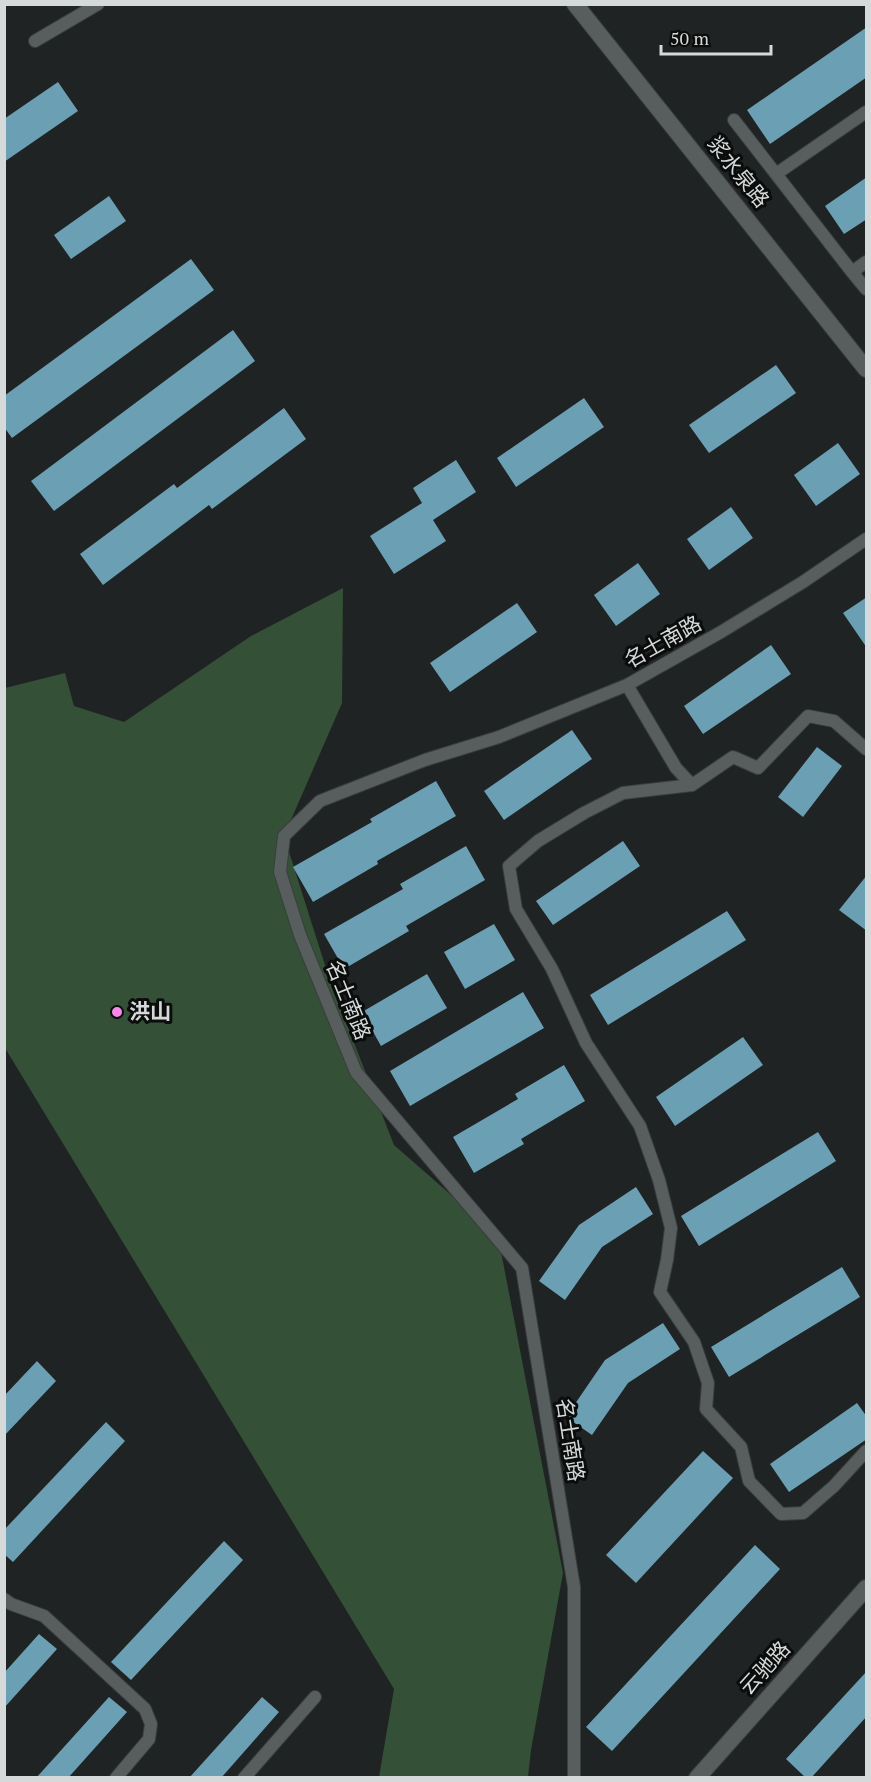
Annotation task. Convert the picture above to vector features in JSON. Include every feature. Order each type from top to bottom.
[{"type":"main road","name":"浆水泉路","points":[[575,4],[867,369]]},
{"type":"main road","name":"云驰路","points":[[697,1778],[867,1588]]},
{"type":"street","points":[[35,41],[98,4]]},
{"type":"street","points":[[776,174],[867,112]]},
{"type":"street","points":[[734,120],[867,289]]},
{"type":"street","points":[[852,272],[867,262]]},
{"type":"street","name":"名士南路","points":[[574,1778],[574,1587],[522,1268],[356,1072],[300,935],[280,872],[284,836],[320,801],[425,760],[499,737],[627,685],[731,626],[867,539]]},
{"type":"street","points":[[627,685],[676,768],[692,785]]},
{"type":"street","points":[[867,749],[834,721],[808,716],[758,768],[733,757],[692,785],[624,793],[584,813],[538,841],[509,866],[516,909],[552,969],[586,1043],[640,1126],[659,1180],[671,1228],[660,1292],[694,1342],[708,1383],[706,1410],[741,1447],[749,1481],[781,1514],[803,1513],[834,1486],[867,1451]]},
{"type":"street","points":[[4,1599],[11,1604],[44,1616],[145,1709],[151,1724],[149,1739],[116,1778]]},
{"type":"street","points":[[244,1778],[315,1697]]},
{"type":"green space","points":[[343,588],[342,703],[284,836],[331,984],[394,1145],[498,1236],[563,1573],[528,1777],[379,1777],[394,1689],[5,1048],[5,688],[65,673],[74,706],[124,722],[251,636]]},
{"type":"building","points":[[867,27],[867,77],[770,144],[747,110]]},
{"type":"building","points":[[58,82],[78,111],[4,162],[4,119]]},
{"type":"building","points":[[867,177],[867,219],[844,234],[825,206]]},
{"type":"building","points":[[109,196],[126,221],[71,259],[54,235]]},
{"type":"building","points":[[191,259],[214,290],[12,438],[4,427],[4,396]]},
{"type":"building","points":[[233,330],[255,361],[54,511],[31,481]]},
{"type":"building","points":[[776,365],[796,393],[709,453],[689,425]]},
{"type":"building","points":[[584,398],[604,427],[516,487],[497,458]]},
{"type":"building","points":[[284,408],[306,439],[212,509],[209,505],[103,585],[80,554],[174,484],[177,488]]},
{"type":"building","points":[[838,443],[860,474],[816,506],[794,475]]},
{"type":"building","points":[[456,460],[476,492],[433,520],[446,541],[394,574],[370,536],[422,503],[413,488]]},
{"type":"building","points":[[731,507],[753,538],[709,570],[687,539]]},
{"type":"building","points":[[638,563],[660,594],[616,626],[594,595]]},
{"type":"building","points":[[867,597],[867,648],[843,613]]},
{"type":"building","points":[[517,603],[537,632],[450,692],[430,663]]},
{"type":"building","points":[[771,645],[791,674],[703,734],[684,706]]},
{"type":"building","points":[[572,730],[592,759],[504,820],[484,791]]},
{"type":"building","points":[[817,747],[842,766],[803,817],[778,797]]},
{"type":"building","points":[[436,781],[456,816],[377,861],[378,864],[313,902],[293,867],[372,822],[370,819]]},
{"type":"building","points":[[623,841],[640,866],[553,925],[536,901]]},
{"type":"building","points":[[466,846],[485,880],[406,926],[409,931],[344,969],[324,934],[403,889],[400,884]]},
{"type":"building","points":[[867,875],[867,931],[839,910]]},
{"type":"building","points":[[727,911],[746,940],[608,1025],[590,995]]},
{"type":"building","points":[[494,924],[515,960],[465,989],[444,952]]},
{"type":"building","points":[[427,974],[447,1008],[381,1046],[362,1012]]},
{"type":"building","points":[[523,992],[544,1028],[410,1106],[390,1071]]},
{"type":"building","points":[[743,1037],[763,1065],[675,1126],[656,1097]]},
{"type":"building","points":[[564,1065],[585,1101],[521,1139],[524,1144],[474,1173],[453,1137],[518,1099],[515,1094]]},
{"type":"building","points":[[818,1132],[836,1161],[699,1246],[681,1216]]},
{"type":"building","points":[[636,1187],[653,1214],[602,1247],[565,1300],[539,1281],[579,1225]]},
{"type":"building","points":[[842,1267],[860,1297],[729,1377],[711,1347]]},
{"type":"building","points":[[663,1323],[680,1349],[628,1383],[592,1435],[566,1417],[605,1360]]},
{"type":"building","points":[[37,1361],[56,1381],[4,1436],[4,1396]]},
{"type":"building","points":[[857,1403],[867,1417],[867,1439],[789,1492],[770,1464]]},
{"type":"building","points":[[106,1422],[125,1441],[13,1562],[4,1554],[4,1530]]},
{"type":"building","points":[[703,1451],[733,1478],[636,1583],[606,1555]]},
{"type":"building","points":[[224,1541],[243,1560],[131,1680],[111,1662]]},
{"type":"building","points":[[755,1545],[780,1569],[612,1751],[586,1727]]},
{"type":"building","points":[[39,1634],[57,1649],[4,1708],[4,1673]]},
{"type":"building","points":[[867,1671],[867,1716],[811,1778],[806,1778],[786,1759]]},
{"type":"building","points":[[109,1697],[127,1712],[68,1778],[36,1778]]},
{"type":"building","points":[[262,1697],[279,1712],[221,1778],[189,1778]]},
{"type":"place","name":"洪山","points":[[117,1012]]}]
